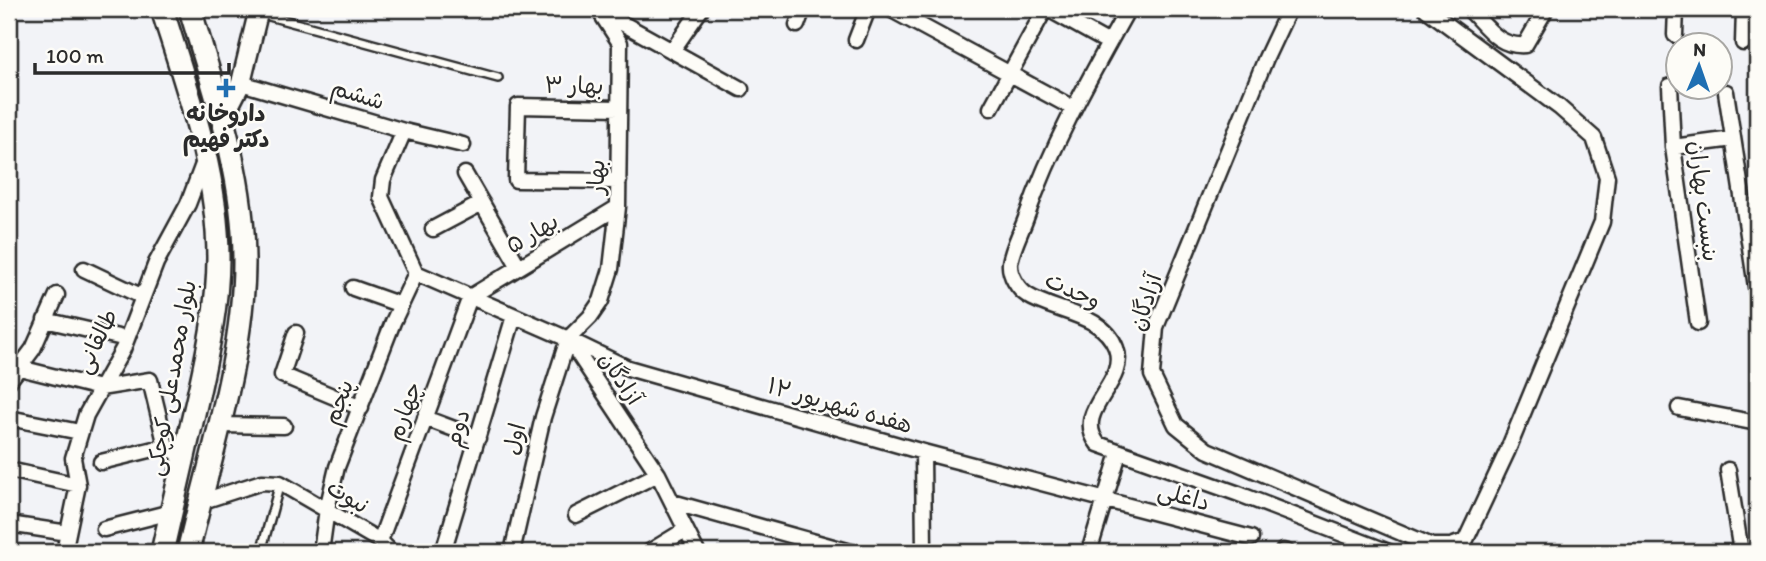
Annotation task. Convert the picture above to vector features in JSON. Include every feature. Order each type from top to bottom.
[{"type":"main road","name":"بلوار محمدعلی کوچکی","points":[[162,9],[205,159],[215,211],[218,259],[205,363],[175,452],[172,512],[162,552]]},
{"type":"main road","points":[[190,9],[222,120],[241,208],[244,259],[240,310],[219,425],[192,547]]},
{"type":"street","points":[[672,51],[701,9]]},
{"type":"street","points":[[797,26],[803,9]]},
{"type":"street","points":[[856,40],[868,9]]},
{"type":"street","points":[[890,9],[1073,108]]},
{"type":"street","points":[[991,108],[1012,75],[1046,9],[1109,44]]},
{"type":"street","name":"وحدت","points":[[1128,9],[1073,108],[1043,170],[1010,265],[1016,284],[1027,295],[1095,323],[1112,337],[1118,354],[1116,371],[1089,422],[1091,435],[1098,444],[1239,494],[1351,546],[1389,552]]},
{"type":"street","name":"آزادگان","points":[[1289,9],[1266,58],[1156,327],[1152,374],[1176,425],[1207,450],[1432,546],[1463,547]]},
{"type":"street","points":[[1426,9],[1559,107],[1594,138],[1607,177],[1602,222],[1507,452],[1463,547]]},
{"type":"street","points":[[1469,9],[1502,42],[1511,46],[1525,45],[1546,9]]},
{"type":"street","points":[[1675,32],[1676,9]]},
{"type":"street","points":[[1743,43],[1744,9]]},
{"type":"street","points":[[599,10],[741,89]]},
{"type":"street","name":"بهار","points":[[568,339],[590,317],[601,301],[611,269],[618,207],[620,43],[599,10]]},
{"type":"street","points":[[222,120],[241,83],[258,11]]},
{"type":"street","name":"ششم","points":[[241,83],[404,131],[463,145]]},
{"type":"street","name":"بنبست بهاران","points":[[1671,102],[1673,147],[1698,323]]},
{"type":"street","name":"بنبست بهاران","points":[[1727,102],[1757,293]]},
{"type":"street","name":"بهار ۳","points":[[619,108],[518,106],[516,180],[619,181]]},
{"type":"street","points":[[404,131],[383,180],[381,197],[416,273]]},
{"type":"street","points":[[1673,147],[1733,139]]},
{"type":"street","name":"طالقانی","points":[[64,552],[78,485],[73,458],[86,415],[127,339],[156,263],[188,204],[205,159]]},
{"type":"street","points":[[465,174],[519,267]]},
{"type":"street","points":[[433,229],[482,204]]},
{"type":"street","name":"بهار ۵","points":[[470,297],[618,207]]},
{"type":"street","points":[[84,269],[143,297]]},
{"type":"street","name":"هفده شهریور ۱۲","points":[[416,273],[628,368],[923,452],[1105,499]]},
{"type":"street","name":"پنجم","points":[[321,552],[337,467],[416,273]]},
{"type":"street","points":[[353,288],[401,305]]},
{"type":"street","points":[[9,381],[33,349],[57,295]]},
{"type":"street","name":"چهارم","points":[[380,541],[470,297]]},
{"type":"street","name":"دوم","points":[[443,552],[514,316]]},
{"type":"street","points":[[45,320],[127,339]]},
{"type":"street","points":[[296,333],[282,375],[361,408]]},
{"type":"street","name":"آزادگان","points":[[568,339],[658,474],[697,552]]},
{"type":"street","name":"اول","points":[[512,552],[543,417],[568,339]]},
{"type":"street","points":[[20,368],[100,388],[150,380],[175,452],[101,462]]},
{"type":"street","points":[[1679,408],[1757,423]]},
{"type":"street","points":[[9,418],[80,432]]},
{"type":"street","points":[[425,418],[478,438]]},
{"type":"street","points":[[219,425],[284,426]]},
{"type":"street","points":[[923,452],[925,552]]},
{"type":"street","points":[[1089,552],[1119,453]]},
{"type":"street","points":[[9,470],[78,485]]},
{"type":"street","points":[[1728,470],[1741,552]]},
{"type":"street","points":[[576,515],[658,474]]},
{"type":"street","points":[[200,502],[262,482],[280,483]]},
{"type":"street","name":"نبوت","points":[[280,483],[380,541],[391,552]]},
{"type":"street","name":"داغلی","points":[[1105,499],[1251,538]]},
{"type":"street","points":[[672,502],[850,552]]},
{"type":"street","points":[[104,529],[172,512]]},
{"type":"street","points":[[9,524],[68,533]]},
{"type":"street","points":[[649,552],[685,530]]},
{"type":"lane","points":[[258,11],[498,78]]},
{"type":"lane","points":[[261,552],[280,483]]},
{"type":"place","name":"داروخانه دکتر فهیم","points":[[226,88]]}]
